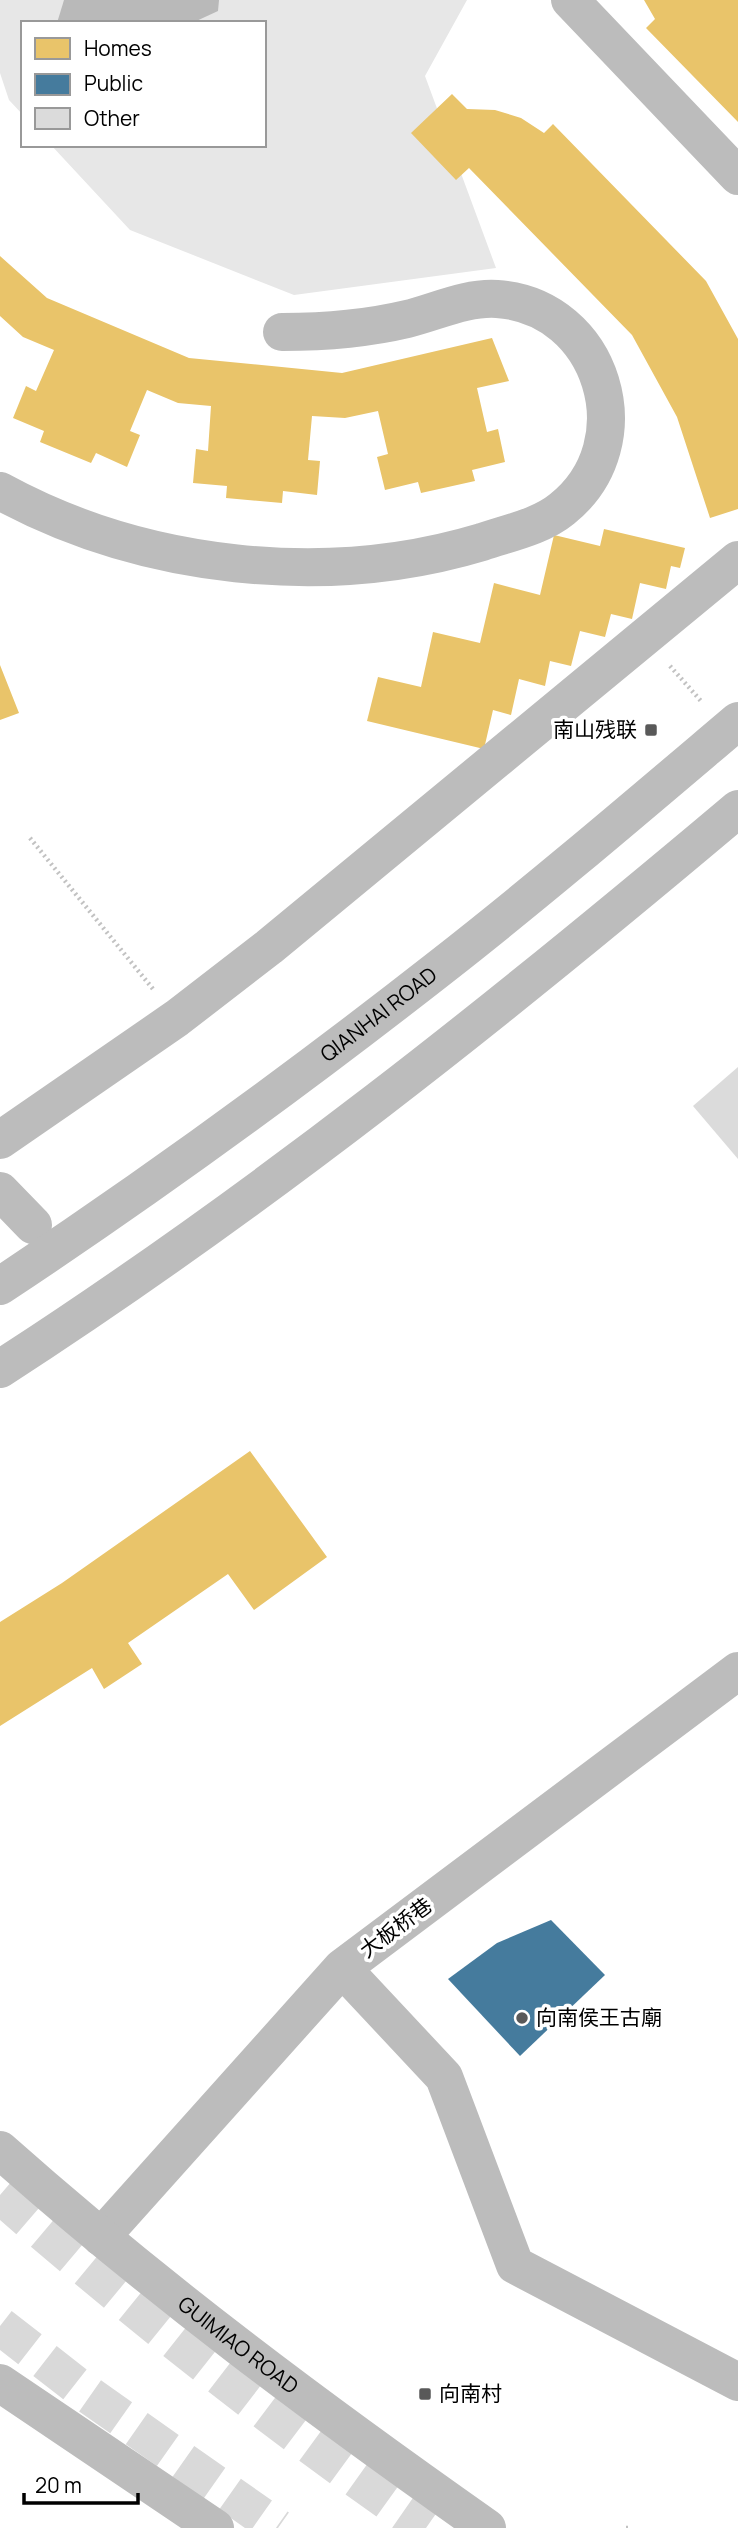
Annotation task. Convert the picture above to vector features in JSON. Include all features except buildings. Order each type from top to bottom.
[{"type":"main road","points":[[570,0],[738,176]]},
{"type":"main road","points":[[0,491],[19,502],[79,527],[142,546],[207,559],[272,566],[337,566],[402,559],[467,546],[526,528],[562,509],[589,479],[605,442],[607,401],[595,363],[570,330],[536,308],[496,299],[456,304],[408,319],[367,327],[325,332],[282,332]]},
{"type":"main road","points":[[0,1140],[177,1018],[269,947],[738,561]]},
{"type":"main road","name":"QIANHAI ROAD","points":[[0,1286],[106,1216],[317,1062],[442,966],[738,721]]},
{"type":"main road","points":[[0,1369],[238,1208],[534,978],[738,809]]},
{"type":"main road","points":[[0,1191],[33,1225]]},
{"type":"main road","name":"大板桥巷","points":[[101,2237],[342,1968],[738,1671]]},
{"type":"main road","points":[[342,1968],[443,2077],[515,2265],[738,2382]]},
{"type":"main road","name":"GUIMIAO ROAD","points":[[0,2150],[101,2237],[284,2382],[486,2528]]},
{"type":"main road","points":[[0,2383],[203,2525]]},
{"type":"path","points":[[30,838],[177,1018]]},
{"type":"shaded area","points":[[0,0],[467,0],[425,76],[496,268],[294,295],[130,230],[53,147],[266,147],[266,21],[21,21],[21,113],[9,100],[0,73]]},
{"type":"shaded area","points":[[64,0],[219,0],[218,11],[196,21],[58,21]]},
{"type":"tunnel","points":[[0,2195],[208,2368],[316,2450],[426,2528]]},
{"type":"tunnel","points":[[0,2326],[86,2393],[278,2528]]},
{"type":"place","name":"南山残联","points":[[651,730]]},
{"type":"place","name":"向南侯王古廟","points":[[522,2018]]},
{"type":"place","name":"向南村","points":[[425,2394]]}]
